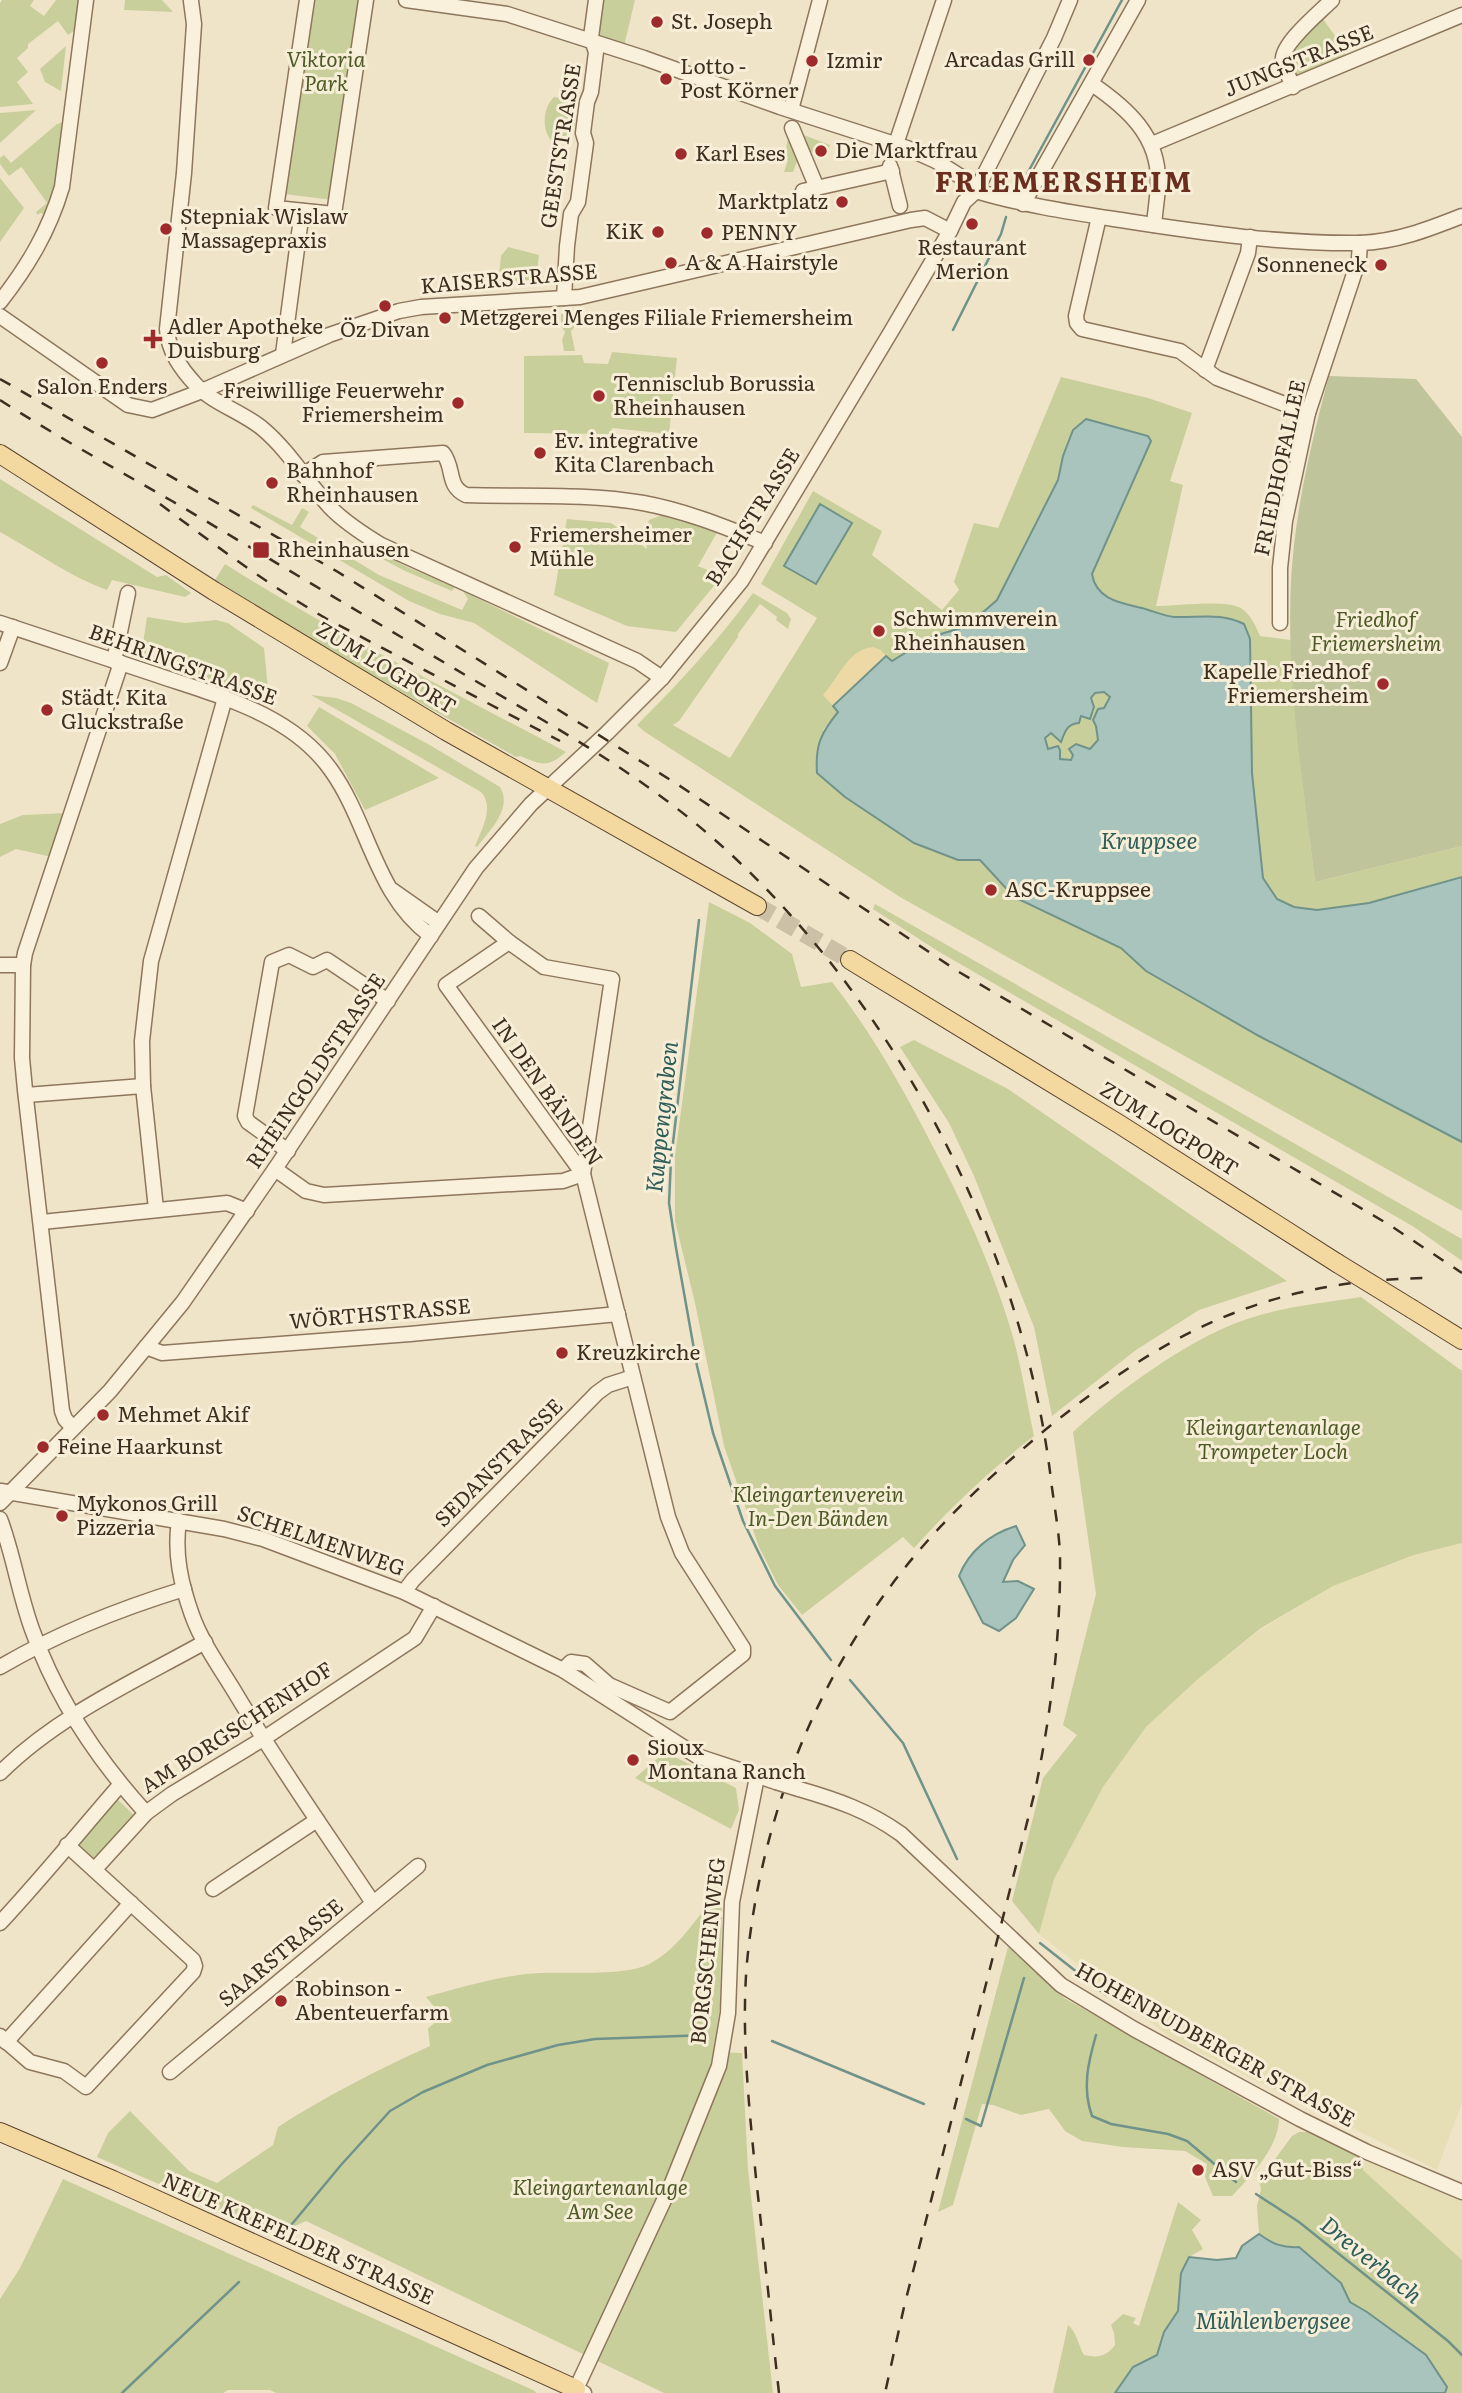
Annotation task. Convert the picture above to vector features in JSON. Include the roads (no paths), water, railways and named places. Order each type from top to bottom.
[{"type":"main road","name":"ZUM LOGPORT","points":[[0,454],[214,591],[446,731],[757,906]]},
{"type":"main road","name":"ZUM LOGPORT","points":[[850,960],[1119,1124],[1462,1340]]},
{"type":"main road","name":"NEUE KREFELDER STRASSE","points":[[0,2132],[113,2180],[578,2392]]},
{"type":"street","points":[[0,302],[38,249],[60,197],[86,0]]},
{"type":"street","points":[[190,0],[194,24],[185,162],[167,329],[170,350],[202,391],[262,428],[332,509],[361,533],[381,545],[637,661],[662,678]]},
{"type":"street","points":[[307,0],[276,208],[334,214],[366,0]]},
{"type":"street","points":[[406,0],[507,14],[644,58],[896,144],[936,161],[967,180],[976,191],[1023,204],[1250,237],[1360,243],[1420,233],[1462,216]]},
{"type":"street","name":"GEESTSTRASSE","points":[[564,299],[568,235],[571,214],[578,202],[586,143],[583,133],[587,102],[592,92],[596,52],[591,37],[596,0]]},
{"type":"street","points":[[791,110],[820,0]]},
{"type":"street","points":[[896,144],[944,0]]},
{"type":"street","name":"BACHSTRASSE","points":[[662,678],[742,580],[765,543],[950,231],[964,202],[976,191],[1054,38],[1070,0]]},
{"type":"street","points":[[1023,204],[1138,0]]},
{"type":"street","points":[[1293,86],[1283,61],[1283,53],[1289,43],[1332,0]]},
{"type":"street","name":"JUNGSTRASSE","points":[[1152,144],[1462,15]]},
{"type":"street","points":[[1092,83],[1132,114],[1152,144],[1159,180],[1154,225]]},
{"type":"street","points":[[792,128],[810,189],[891,169],[900,206]]},
{"type":"street","points":[[283,354],[302,211]]},
{"type":"street","points":[[1099,217],[1076,316],[1082,329],[1180,351],[1217,378],[1308,413]]},
{"type":"street","name":"KAISERSTRASSE","points":[[0,316],[128,405],[152,410],[329,335],[399,311],[421,307],[564,299],[608,292],[911,220],[925,218],[950,231]]},
{"type":"street","points":[[1205,370],[1248,253],[1250,237]]},
{"type":"street","name":"FRIEDHOFALLEE","points":[[1280,623],[1280,568],[1285,521],[1308,413],[1359,259],[1360,243]]},
{"type":"street","points":[[303,475],[323,462],[443,453],[449,460],[452,484],[457,491],[466,495],[604,499],[643,503],[698,516],[765,543]]},
{"type":"street","points":[[73,1427],[62,1411],[26,1095],[22,1058],[23,965],[118,662],[128,593]]},
{"type":"street","points":[[0,663],[6,625]]},
{"type":"street","name":"BEHRINGSTRASSE","points":[[6,625],[225,698],[272,719],[298,735],[329,767],[348,799],[399,906],[415,924],[431,936]]},
{"type":"street","name":"RHEINGOLDSTRASSE","points":[[3,1495],[110,1391],[183,1302],[288,1151],[476,868],[547,787],[599,741],[662,678]]},
{"type":"street","points":[[156,1209],[143,1086],[142,1041],[150,961],[225,698]]},
{"type":"street","points":[[388,887],[439,923]]},
{"type":"street","points":[[275,1169],[306,1191],[324,1195],[563,1181],[583,1174],[611,979],[544,967],[479,916]]},
{"type":"street","name":"IN DEN BÄNDEN","points":[[509,942],[446,985],[583,1174],[668,1517],[682,1553],[743,1648],[743,1654],[670,1712]]},
{"type":"street","points":[[288,1151],[248,1122],[245,1116],[272,961],[289,955],[313,967],[327,960],[388,1001]]},
{"type":"street","points":[[0,965],[23,965]]},
{"type":"street","points":[[26,1095],[143,1086]]},
{"type":"street","points":[[41,1222],[227,1202],[247,1211]]},
{"type":"street","name":"WÖRTHSTRASSE","points":[[146,1347],[162,1353],[618,1314]]},
{"type":"street","name":"SEDANSTRASSE","points":[[404,1592],[597,1393],[608,1385],[633,1377]]},
{"type":"street","name":"SCHELMENWEG","points":[[3,1495],[179,1521],[263,1539],[434,1606],[563,1670],[697,1756],[757,1777]]},
{"type":"street","points":[[0,1519],[38,1645],[73,1717],[120,1785],[146,1813]]},
{"type":"street","points":[[179,1521],[176,1550],[184,1589],[205,1642],[262,1739],[373,1903]]},
{"type":"street","points":[[0,1667],[38,1645],[108,1614],[184,1589]]},
{"type":"street","name":"AM BORGSCHENHOF","points":[[95,1869],[146,1813],[415,1637],[434,1606]]},
{"type":"street","points":[[0,1773],[33,1745],[73,1717],[205,1642]]},
{"type":"street","name":"SCHELMENWEG","points":[[563,1670],[571,1662],[585,1664],[610,1685],[670,1712]]},
{"type":"street","name":"HOHENBUDBERGER STRASSE","points":[[757,1777],[861,1809],[901,1834],[1061,1985],[1134,2029],[1300,2119],[1367,2152],[1462,2192]]},
{"type":"street","name":"BORGSCHENWEG","points":[[578,2392],[672,2183],[719,2066],[728,2013],[732,1902],[757,1777]]},
{"type":"street","points":[[0,1923],[52,1867],[67,1845],[120,1785]]},
{"type":"street","points":[[213,1889],[317,1820]]},
{"type":"street","points":[[67,1845],[95,1869],[193,1960],[195,1966],[194,1972],[86,2087],[64,2071],[30,2062],[3,2039],[131,1903]]},
{"type":"street","name":"SAARSTRASSE","points":[[170,2072],[418,1866]]},
{"type":"water","name":"Kruppsee","points":[[1086,419],[1148,436],[1151,441],[1092,574],[1099,590],[1118,602],[1166,616],[1218,617],[1244,624],[1250,639],[1252,773],[1263,878],[1277,899],[1294,907],[1317,910],[1369,903],[1462,877],[1462,1142],[1259,1036],[1146,971],[1121,948],[1014,897],[980,860],[958,860],[914,843],[845,797],[817,773],[820,740],[838,712],[833,706],[886,656],[892,661],[931,637],[967,626],[997,600],[1058,480],[1063,456],[1073,430]],"holes":[[[1104,692],[1110,697],[1104,708],[1098,709],[1093,720],[1098,740],[1090,749],[1076,744],[1069,749],[1073,755],[1071,760],[1060,759],[1058,746],[1048,749],[1045,738],[1051,733],[1061,742],[1067,729],[1079,723],[1081,716],[1090,719],[1094,707],[1091,698],[1095,693]]]},
{"type":"water","points":[[820,504],[852,523],[816,584],[784,566]]},
{"type":"water","points":[[1016,1526],[1025,1545],[1013,1560],[1003,1582],[1018,1581],[1034,1589],[1016,1618],[999,1631],[983,1623],[959,1576],[968,1559],[981,1545]]},
{"type":"water","name":"Mühlenbergsee","points":[[1259,2234],[1278,2245],[1299,2247],[1341,2283],[1350,2302],[1426,2355],[1447,2387],[1445,2393],[1115,2393],[1133,2367],[1157,2355],[1164,2332],[1178,2311],[1181,2273],[1189,2257],[1217,2260],[1236,2258],[1242,2246]]},
{"type":"waterway","name":"Kuppengraben","points":[[1027,174],[1122,0]]},
{"type":"waterway","name":"Kuppengraben","points":[[953,330],[1001,234],[1006,217]]},
{"type":"waterway","name":"Kuppengraben","points":[[699,920],[671,1160],[669,1203],[697,1366],[713,1433],[743,1521],[775,1586],[831,1660]]},
{"type":"waterway","name":"Kuppengraben","points":[[850,1680],[903,1743],[957,1859]]},
{"type":"waterway","name":"Dreverbach","points":[[1040,1943],[1106,1995]]},
{"type":"waterway","points":[[966,2119],[981,2126],[1024,1978]]},
{"type":"waterway","points":[[287,2230],[390,2111],[423,2092],[487,2065],[558,2045],[595,2039],[708,2035]]},
{"type":"waterway","name":"Dreverbach","points":[[1096,2035],[1087,2076],[1087,2095],[1092,2116],[1111,2124],[1168,2134],[1187,2141],[1236,2182]]},
{"type":"waterway","points":[[772,2041],[924,2104]]},
{"type":"waterway","name":"Dreverbach","points":[[1256,2194],[1299,2222],[1462,2355]]},
{"type":"waterway","points":[[122,2393],[239,2282]]},
{"type":"tunnel","points":[[757,906],[850,960]]},
{"type":"railway","points":[[0,379],[338,572],[677,784],[959,972],[1388,1224],[1462,1273]]},
{"type":"railway","points":[[0,400],[565,733],[675,807],[747,870],[814,942],[874,1022],[927,1108],[972,1198],[1008,1292],[1035,1386],[1059,1546],[1057,1645],[1046,1733],[1035,1791],[904,2307],[885,2393]]},
{"type":"railway","points":[[160,504],[305,606],[560,741]]},
{"type":"railway","points":[[779,2393],[748,2097],[745,2043],[747,1962],[767,1846],[784,1790],[805,1735],[860,1630],[894,1582],[931,1537],[972,1495],[1045,1430],[1135,1364],[1179,1338],[1224,1317],[1271,1300],[1321,1288],[1374,1281],[1432,1278]]},
{"type":"place","name":"St. Joseph","points":[[657,22]]},
{"type":"place","name":"Arcadas Grill","points":[[1089,60]]},
{"type":"place","name":"Izmir","points":[[812,61]]},
{"type":"place","name":"Lotto - Post Körner","points":[[666,79]]},
{"type":"place","name":"Die Marktfrau","points":[[821,151]]},
{"type":"place","name":"Karl Eses","points":[[681,154]]},
{"type":"place","name":"Marktplatz","points":[[842,202]]},
{"type":"place","name":"Restaurant Merion","points":[[972,224]]},
{"type":"place","name":"Stepniak Wislaw Massagepraxis","points":[[166,229]]},
{"type":"place","name":"KiK","points":[[658,232]]},
{"type":"place","name":"PENNY","points":[[707,233]]},
{"type":"place","name":"A & A Hairstyle","points":[[671,263]]},
{"type":"place","name":"Sonneneck","points":[[1381,265]]},
{"type":"place","name":"Öz Divan","points":[[385,306]]},
{"type":"place","name":"Metzgerei Menges Filiale Friemersheim","points":[[445,318]]},
{"type":"place","name":"Adler Apotheke Duisburg","points":[[153,339]]},
{"type":"place","name":"Salon Enders","points":[[102,363]]},
{"type":"place","name":"Tennisclub Borussia Rheinhausen","points":[[599,396]]},
{"type":"place","name":"Freiwillige Feuerwehr Friemersheim","points":[[458,403]]},
{"type":"place","name":"Ev. integrative Kita Clarenbach","points":[[540,453]]},
{"type":"place","name":"Bahnhof Rheinhausen","points":[[272,483]]},
{"type":"place","name":"Friemersheimer Mühle","points":[[515,547]]},
{"type":"place","name":"Rheinhausen","points":[[261,550]]},
{"type":"place","name":"Schwimmverein Rheinhausen","points":[[879,631]]},
{"type":"place","name":"Kapelle Friedhof Friemersheim","points":[[1383,684]]},
{"type":"place","name":"Städt. Kita Gluckstraße","points":[[47,710]]},
{"type":"place","name":"ASC-Kruppsee","points":[[991,890]]},
{"type":"place","name":"Kreuzkirche","points":[[562,1353]]},
{"type":"place","name":"Mehmet Akif","points":[[103,1415]]},
{"type":"place","name":"Feine Haarkunst","points":[[43,1447]]},
{"type":"place","name":"Mykonos Grill Pizzeria","points":[[62,1516]]},
{"type":"place","name":"Sioux Montana Ranch","points":[[633,1760]]},
{"type":"place","name":"Robinson - Abenteuerfarm","points":[[281,2001]]},
{"type":"place","name":"ASV „Gut-Biss“","points":[[1198,2170]]},
{"type":"district","name":"FRIEMERSHEIM","points":[[1064,182]]},
{"type":"park label","name":"Viktoria Park","points":[[326,72]]},
{"type":"park label","name":"Friedhof Friemersheim","points":[[1376,632]]},
{"type":"park label","name":"Kleingartenanlage Trompeter Loch","points":[[1273,1440]]},
{"type":"park label","name":"Kleingartenverein In-Den Bänden","points":[[818,1507]]},
{"type":"park label","name":"Kleingartenanlage Am See","points":[[600,2200]]}]
